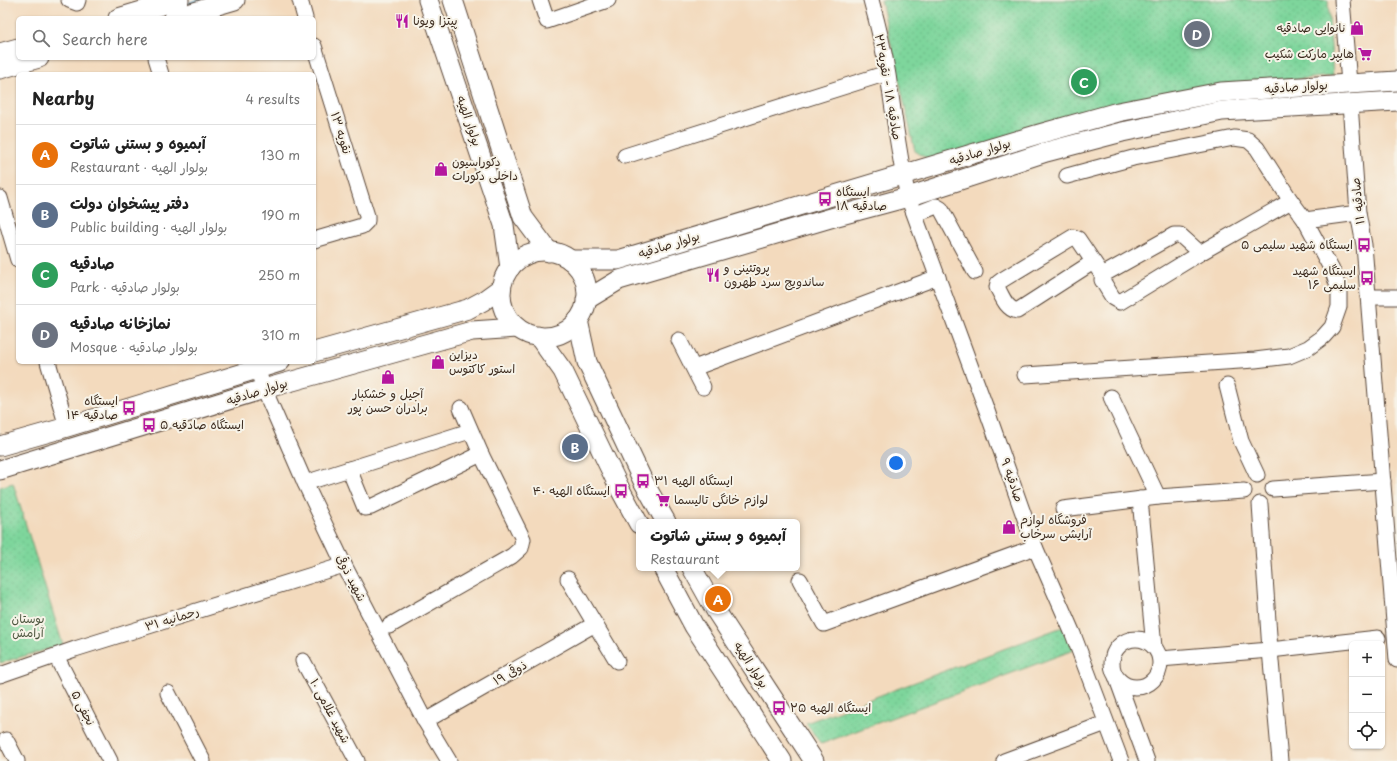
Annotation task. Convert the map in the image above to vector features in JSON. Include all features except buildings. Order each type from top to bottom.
[{"type":"main road","points":[[125,16],[179,0]]},
{"type":"main road","points":[[181,16],[235,0]]},
{"type":"main road","name":"بولوار الهیه","points":[[428,0],[504,225],[510,268]]},
{"type":"main road","name":"بولوار الهیه","points":[[453,0],[523,217],[550,252]]},
{"type":"main road","points":[[0,53],[16,49]]},
{"type":"main road","points":[[0,70],[32,60]]},
{"type":"main road","name":"بولوار صادقیه","points":[[570,260],[618,260],[1118,112],[1221,92],[1397,81]]},
{"type":"main road","points":[[1349,83],[1350,104]]},
{"type":"main road","name":"بولوار صادقیه","points":[[586,300],[619,280],[834,217],[912,205],[1046,152],[1122,132],[1222,111],[1397,101]]},
{"type":"main road","points":[[538,251],[550,252],[570,260],[578,268],[586,289],[586,300],[583,311],[578,320],[570,328],[560,334],[538,336],[517,328],[510,320],[504,310],[501,299],[501,288],[504,277],[518,260],[528,254],[538,251]]},
{"type":"main road","points":[[316,351],[468,309],[483,301],[501,288]]},
{"type":"main road","points":[[468,309],[477,312],[481,318],[479,325],[472,331]]},
{"type":"main road","points":[[578,320],[587,362],[643,481],[664,519]]},
{"type":"main road","name":"بولوار صادقیه","points":[[0,470],[264,389],[472,331],[517,328]]},
{"type":"main road","points":[[538,336],[563,371],[621,491],[636,519]]},
{"type":"main road","name":"بولوار صادقیه","points":[[0,446],[66,427],[256,365]]},
{"type":"main road","points":[[665,571],[694,626],[782,761]]},
{"type":"main road","name":"بولوار الهیه","points":[[694,571],[716,611],[814,761]]},
{"type":"street","points":[[300,0],[304,16]]},
{"type":"street","points":[[540,0],[547,21],[608,0]]},
{"type":"street","name":"صادقیه ۱۸ - نقویه۲۳","points":[[871,0],[887,73],[903,175],[912,205]]},
{"type":"street","points":[[1342,0],[1349,83]]},
{"type":"street","name":"نقویه ۱۳","points":[[316,52],[367,216],[367,220],[362,226],[316,239]]},
{"type":"street","points":[[157,60],[160,72]]},
{"type":"street","points":[[625,156],[887,73]]},
{"type":"street","name":"صادقیه ۱۱","points":[[1350,104],[1358,213],[1364,245],[1397,660]]},
{"type":"street","points":[[1025,375],[1255,360],[1289,356],[1308,348],[1323,337],[1332,326],[1339,307],[1339,290],[1333,272],[1305,220],[1257,148],[1248,140],[1234,138],[1133,158],[1067,176]]},
{"type":"street","points":[[0,198],[16,253]]},
{"type":"street","points":[[1093,262],[1016,311],[1009,308],[997,287],[998,283],[1002,280],[1073,237],[1078,239],[1103,276],[1102,280],[1113,298],[1120,302],[1200,253],[1291,201]]},
{"type":"street","points":[[912,205],[936,206],[941,209],[975,272]]},
{"type":"street","name":"صادقیه ۹","points":[[912,205],[1035,548],[1073,634],[1121,761]]},
{"type":"street","points":[[1305,220],[1358,213]]},
{"type":"street","points":[[1103,276],[1177,234],[1200,253]]},
{"type":"street","points":[[694,368],[938,278]]},
{"type":"street","points":[[1368,297],[1397,296]]},
{"type":"street","points":[[679,340],[703,387]]},
{"type":"street","points":[[49,364],[66,427]]},
{"type":"street","name":"شهید ذوقی","points":[[256,365],[264,389],[305,483],[344,564],[425,721],[449,761]]},
{"type":"street","points":[[1227,386],[1242,441],[1257,475]]},
{"type":"street","points":[[1111,397],[1158,497]]},
{"type":"street","points":[[390,626],[512,556],[521,548],[522,539],[470,431],[461,408]]},
{"type":"street","points":[[305,483],[470,431]]},
{"type":"street","points":[[349,469],[365,508],[371,507],[481,454]]},
{"type":"street","points":[[1257,475],[1268,479],[1273,488],[1269,499],[1260,504],[1249,500],[1244,491],[1248,480],[1257,475]]},
{"type":"street","points":[[1273,488],[1383,481]]},
{"type":"street","points":[[1063,509],[1158,497],[1244,491]]},
{"type":"street","points":[[1117,679],[1128,686],[1140,687],[1152,682],[1159,672],[1140,499]]},
{"type":"street","points":[[1260,504],[1270,650],[1280,761]]},
{"type":"street","points":[[800,580],[824,624],[1035,548]]},
{"type":"street","name":"رحمانیه ۳۱","points":[[0,675],[344,564]]},
{"type":"street","points":[[568,579],[617,661]]},
{"type":"street","name":"ذوقی ۱۹","points":[[425,721],[595,624]]},
{"type":"street","points":[[1147,761],[1112,668],[1113,655],[1120,645],[1131,639],[1144,640],[1157,653],[1270,650],[1378,638]]},
{"type":"street","name":"نجفی ۵","points":[[56,656],[110,761]]},
{"type":"street","name":"شهید غلامی ۱۰","points":[[303,661],[357,761]]},
{"type":"street","points":[[168,693],[203,761]]},
{"type":"street","points":[[1004,761],[1106,723]]},
{"type":"street","points":[[6,740],[17,761]]},
{"type":"green space","points":[[881,0],[1328,0],[1333,76],[1203,88],[931,161],[915,151]]},
{"type":"green space","name":"بوستان آرامش","points":[[13,483],[63,645],[0,663],[0,487]]},
{"type":"green space","points":[[1065,626],[1074,650],[821,744],[806,723]]},
{"type":"waterway","points":[[184,5],[201,0]]},
{"type":"place","name":"پیتزا ویونا","points":[[402,21]]},
{"type":"place","name":"نانوایی صادقیه","points":[[1357,28]]},
{"type":"place","name":"نمازخانه صادقیه","points":[[1197,34]]},
{"type":"place","name":"هایپر مارکت شکیب","points":[[1365,54]]},
{"type":"place","name":"صادقیه","points":[[1084,82]]},
{"type":"place","name":"دکوراسیون داخلی دکورات","points":[[441,169]]},
{"type":"place","name":"ایستگاه صادقیه ۱۸","points":[[825,199]]},
{"type":"place","name":"ایستگاه شهید سلیمی ۵","points":[[1364,245]]},
{"type":"place","name":"پروتئینی و ساندویچ سرد طهرون","points":[[713,275]]},
{"type":"place","name":"ایستگاه شهید سلیمی ۱۶","points":[[1367,278]]},
{"type":"place","name":"دیزاین استور کاکتوس","points":[[438,362]]},
{"type":"place","name":"آجیل و خشکبار برادران حسن پور","points":[[388,377]]},
{"type":"place","name":"ایستگاه صادقیه ۱۴","points":[[129,408]]},
{"type":"place","name":"ایستگاه صادقیه ۵","points":[[149,425]]},
{"type":"place","name":"دفتر پیشخوان دولت","points":[[575,447]]},
{"type":"place","name":"ایستگاه الهیه ۳۱","points":[[643,481]]},
{"type":"place","name":"ایستگاه الهیه ۴۰","points":[[621,491]]},
{"type":"place","name":"لوازم خانگی تالیسما","points":[[663,500]]},
{"type":"place","name":"فروشگاه لوازم آرایشی سرخاب","points":[[1009,527]]},
{"type":"place","name":"آبمیوه و بستنی شاتوت","points":[[718,599]]},
{"type":"place","name":"ایستگاه الهیه ۲۵","points":[[779,708]]}]
